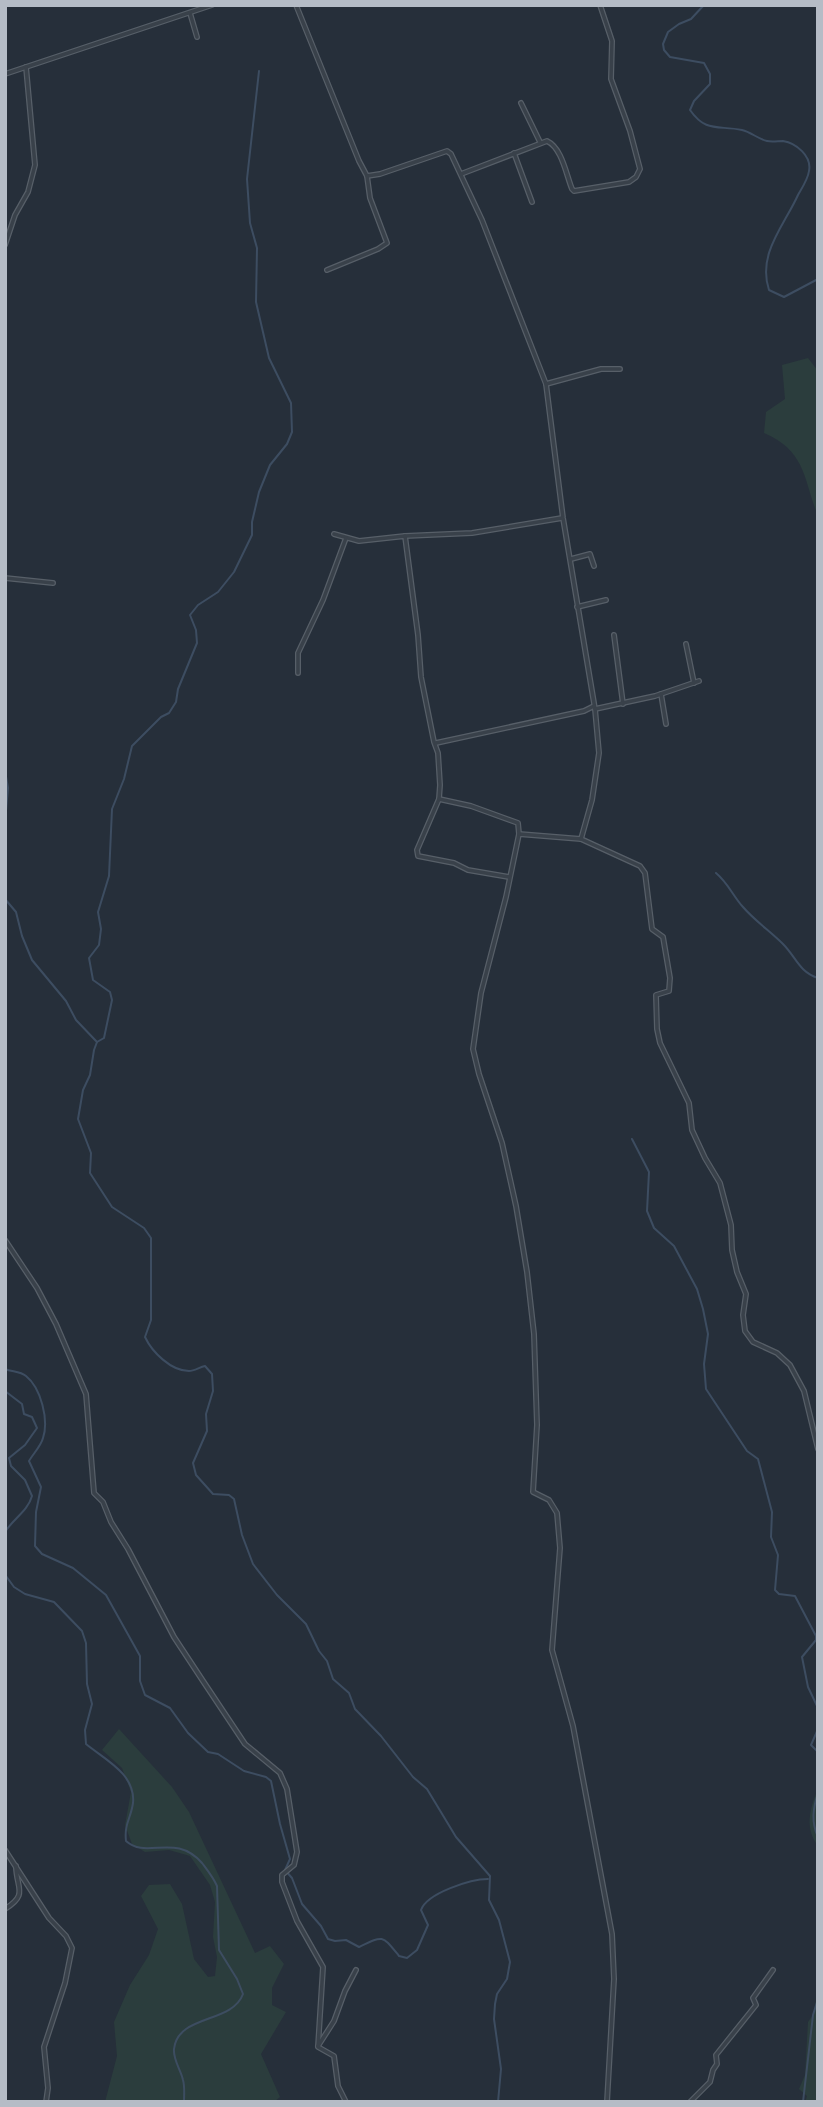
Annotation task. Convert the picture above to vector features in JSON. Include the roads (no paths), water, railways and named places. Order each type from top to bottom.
[{"type":"street","points":[[5,74],[212,5]]},
{"type":"street","points":[[296,5],[367,176],[370,198],[387,243],[327,270]]},
{"type":"street","points":[[461,174],[547,141],[552,143],[574,191],[581,192],[629,182],[639,173],[630,131],[611,79],[612,41],[600,5]]},
{"type":"street","points":[[190,13],[197,37]]},
{"type":"street","points":[[5,245],[15,215],[28,192],[35,165],[26,67]]},
{"type":"street","points":[[521,103],[540,142]]},
{"type":"street","points":[[367,176],[380,174],[445,150],[451,154],[482,220],[546,384],[563,518],[599,754],[597,775],[581,839]]},
{"type":"street","points":[[513,153],[532,202]]},
{"type":"street","points":[[546,384],[601,369],[620,369]]},
{"type":"street","points":[[334,534],[359,541],[472,533],[563,518]]},
{"type":"street","points":[[405,536],[421,677],[438,754],[439,799],[417,850],[418,856],[454,863],[468,870],[509,877]]},
{"type":"street","points":[[298,673],[298,653],[323,600],[346,538]]},
{"type":"street","points":[[570,559],[590,554],[594,566]]},
{"type":"street","points":[[5,578],[54,583]]},
{"type":"street","points":[[577,607],[606,600]]},
{"type":"street","points":[[614,635],[623,704]]},
{"type":"street","points":[[687,644],[694,683]]},
{"type":"street","points":[[435,744],[594,708],[623,704],[699,681]]},
{"type":"street","points":[[661,694],[666,724]]},
{"type":"street","points":[[439,799],[471,806],[518,823],[519,834],[481,993],[473,1049],[502,1143],[525,1260],[534,1334],[537,1425],[533,1492],[549,1500],[557,1513],[560,1531],[552,1650],[573,1726],[612,1934],[614,1979],[607,2102]]},
{"type":"street","points":[[519,834],[581,839],[640,866],[645,873],[652,929],[663,937],[670,978],[669,991],[656,995],[660,1044],[689,1102],[692,1130],[698,1145],[720,1183],[731,1225],[732,1250],[737,1272],[745,1292],[745,1331],[750,1340],[776,1353],[790,1364],[804,1391],[818,1449]]},
{"type":"street","points":[[5,1240],[37,1288],[56,1324],[86,1394],[94,1493],[103,1502],[111,1522],[174,1637],[245,1744],[280,1773],[287,1789],[297,1852],[294,1865],[282,1875],[282,1882],[297,1921],[323,1967],[317,2047]]},
{"type":"street","points":[[5,1850],[72,1948],[65,1983],[44,2047],[48,2088],[46,2102]]},
{"type":"street","points":[[5,1909],[17,1901],[20,1894],[16,1866]]},
{"type":"street","points":[[690,2102],[710,2082],[717,2064],[716,2055],[756,2005],[753,1997],[773,1969]]},
{"type":"street","points":[[317,2047],[334,2021],[356,1970]]},
{"type":"street","points":[[317,2047],[334,2056],[338,2086],[346,2102]]},
{"type":"waterway","points":[[704,5],[691,19],[668,32],[663,44],[664,50],[670,57],[704,63],[710,74],[710,84],[694,101],[690,110],[702,122],[713,127],[742,130],[767,141],[788,142],[806,155],[809,171],[769,252],[766,277],[769,290],[784,297],[818,279]]},
{"type":"waterway","points":[[259,71],[247,179],[250,223],[257,248],[256,302],[269,358],[291,403],[292,432],[287,444],[270,465],[259,492],[252,535],[234,572],[218,592],[198,605],[190,615],[196,630],[197,643],[178,689],[176,702],[169,713],[161,717],[132,746],[124,779],[112,809],[109,876],[98,912],[101,929],[99,945],[89,958],[93,980],[110,992],[112,1000],[104,1038],[97,1042],[94,1050],[78,1119],[91,1153],[90,1173],[112,1207],[144,1228],[151,1238],[151,1320],[145,1337],[152,1349],[176,1368],[189,1371],[205,1366],[212,1374],[213,1391],[206,1414],[207,1431],[193,1463],[196,1475],[213,1494],[229,1495],[234,1499],[242,1535],[253,1564],[277,1595],[306,1624],[327,1661],[333,1679],[349,1693],[355,1709],[381,1736],[413,1777],[427,1789],[456,1837],[490,1876],[489,1900],[499,1920],[510,1962],[507,1979],[497,1994],[495,2004],[494,2019],[501,2069],[498,2102]]},
{"type":"waterway","points":[[5,771],[8,788],[5,822]]},
{"type":"waterway","points":[[716,873],[739,903],[783,944],[802,968],[818,978]]},
{"type":"waterway","points":[[5,899],[16,912],[32,960],[66,1001],[76,1020],[97,1042]]},
{"type":"waterway","points":[[632,1139],[649,1172],[647,1211],[654,1228],[674,1246],[697,1289],[703,1309],[708,1334],[704,1364],[706,1389],[747,1451],[758,1459],[772,1512],[771,1537],[778,1555],[775,1590],[779,1594],[795,1596],[816,1636],[816,1640],[802,1657],[808,1687],[818,1708]]},
{"type":"waterway","points":[[5,1347],[5,1354]]},
{"type":"waterway","points":[[5,1369],[24,1374],[31,1381],[40,1396],[44,1414],[43,1438],[29,1461],[41,1487],[36,1512],[35,1546],[42,1554],[73,1568],[106,1595],[140,1656],[140,1681],[145,1695],[170,1708],[188,1733],[208,1752],[218,1754],[244,1771],[271,1781],[290,1859],[285,1870],[292,1878],[302,1904],[321,1926],[328,1939],[346,1940],[359,1947],[382,1939],[399,1956],[407,1958],[417,1950],[428,1925],[421,1910],[425,1904],[450,1888],[488,1879]]},
{"type":"waterway","points":[[5,1391],[22,1404],[24,1414],[32,1417],[37,1428],[25,1445],[9,1458],[11,1466],[25,1480],[32,1496],[5,1532]]},
{"type":"waterway","points":[[5,1561],[6,1576],[14,1587],[25,1594],[54,1602],[82,1631],[86,1643],[87,1684],[92,1704],[85,1730],[86,1744],[117,1768],[133,1793],[126,1841],[143,1848],[182,1849],[202,1863],[217,1886],[219,1950],[243,1994],[237,2004],[195,2024],[178,2038],[174,2053],[184,2083],[184,2102]]},
{"type":"waterway","points":[[818,1729],[811,1745],[818,1752]]},
{"type":"waterway","points":[[818,1793],[814,1815],[818,1837]]},
{"type":"waterway","points":[[803,2102],[813,2015],[818,1999]]}]
